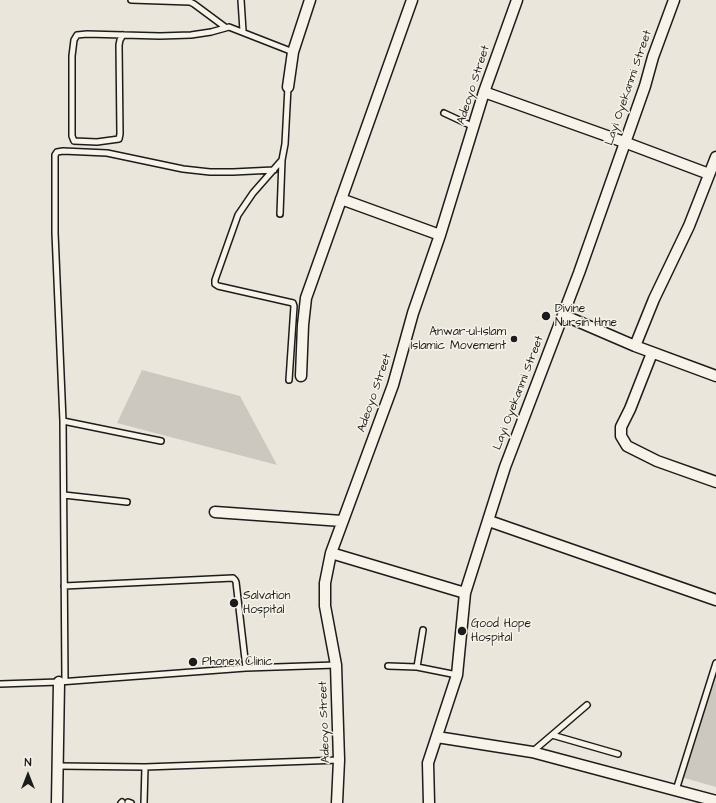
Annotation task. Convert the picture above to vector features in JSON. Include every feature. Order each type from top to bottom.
[{"type":"street","points":[[288,87],[293,52],[310,0]]},
{"type":"street","points":[[301,376],[304,305],[412,0]]},
{"type":"street","name":"Adeoyo Street","points":[[337,803],[339,760],[336,665],[330,640],[325,606],[325,583],[331,553],[394,385],[413,313],[440,235],[484,92],[517,0]]},
{"type":"street","name":"Layi Oyekanmi Street","points":[[428,803],[428,763],[457,675],[465,593],[489,522],[505,467],[581,266],[674,0]]},
{"type":"street","points":[[484,92],[709,174]]},
{"type":"street","points":[[635,346],[654,299],[688,226],[716,157]]},
{"type":"street","points":[[341,200],[440,235]]},
{"type":"street","points":[[563,315],[652,353],[716,376]]},
{"type":"street","points":[[652,353],[630,409],[621,427],[621,436],[627,446],[657,461],[716,482]]},
{"type":"street","points":[[216,512],[342,521]]},
{"type":"street","points":[[489,522],[716,600]]},
{"type":"street","points":[[331,553],[465,593]]},
{"type":"street","points":[[57,803],[62,681]]},
{"type":"street","points":[[437,737],[532,752],[716,801]]},
{"type":"lane","points":[[131,0],[190,2],[225,27]]},
{"type":"lane","points":[[241,0],[243,31]]},
{"type":"lane","points":[[124,35],[120,40],[119,45],[119,139],[97,142],[74,141],[72,136],[72,56],[75,37],[77,35],[87,34],[191,35],[229,27],[243,31],[293,52]]},
{"type":"lane","points":[[280,214],[282,160],[285,144],[288,87]]},
{"type":"lane","points":[[444,114],[474,128]]},
{"type":"lane","points":[[62,681],[64,495],[63,420],[55,233],[55,155],[57,152],[88,151],[107,153],[183,169],[210,172],[274,170]]},
{"type":"lane","points":[[282,160],[253,193],[238,215],[215,280],[218,286],[292,303],[294,306],[289,380]]},
{"type":"lane","points":[[63,420],[161,441]]},
{"type":"lane","points":[[64,495],[127,502]]},
{"type":"lane","points":[[64,586],[233,578],[236,582],[246,668]]},
{"type":"lane","points":[[417,667],[423,630]]},
{"type":"lane","points":[[676,790],[716,663]]},
{"type":"lane","points":[[0,684],[246,668],[336,665]]},
{"type":"lane","points":[[388,666],[417,667],[457,675]]},
{"type":"lane","points":[[532,752],[587,705]]},
{"type":"lane","points":[[552,735],[618,754]]},
{"type":"lane","points":[[58,766],[145,767],[339,760]]},
{"type":"lane","points":[[144,803],[145,767]]},
{"type":"shaded area","points":[[142,370],[240,396],[277,465],[117,423]]},
{"type":"shaded area","points":[[716,665],[716,787],[681,777]]},
{"type":"place","name":"Divine Nursin Hme","points":[[546,316]]},
{"type":"place","name":"Anwar-ul-Islam Islamic Movement","points":[[514,339]]},
{"type":"place","name":"Salvation Hospital","points":[[234,603]]},
{"type":"place","name":"Good Hope Hospital","points":[[462,631]]},
{"type":"place","name":"Phonex Clinic","points":[[193,662]]}]
